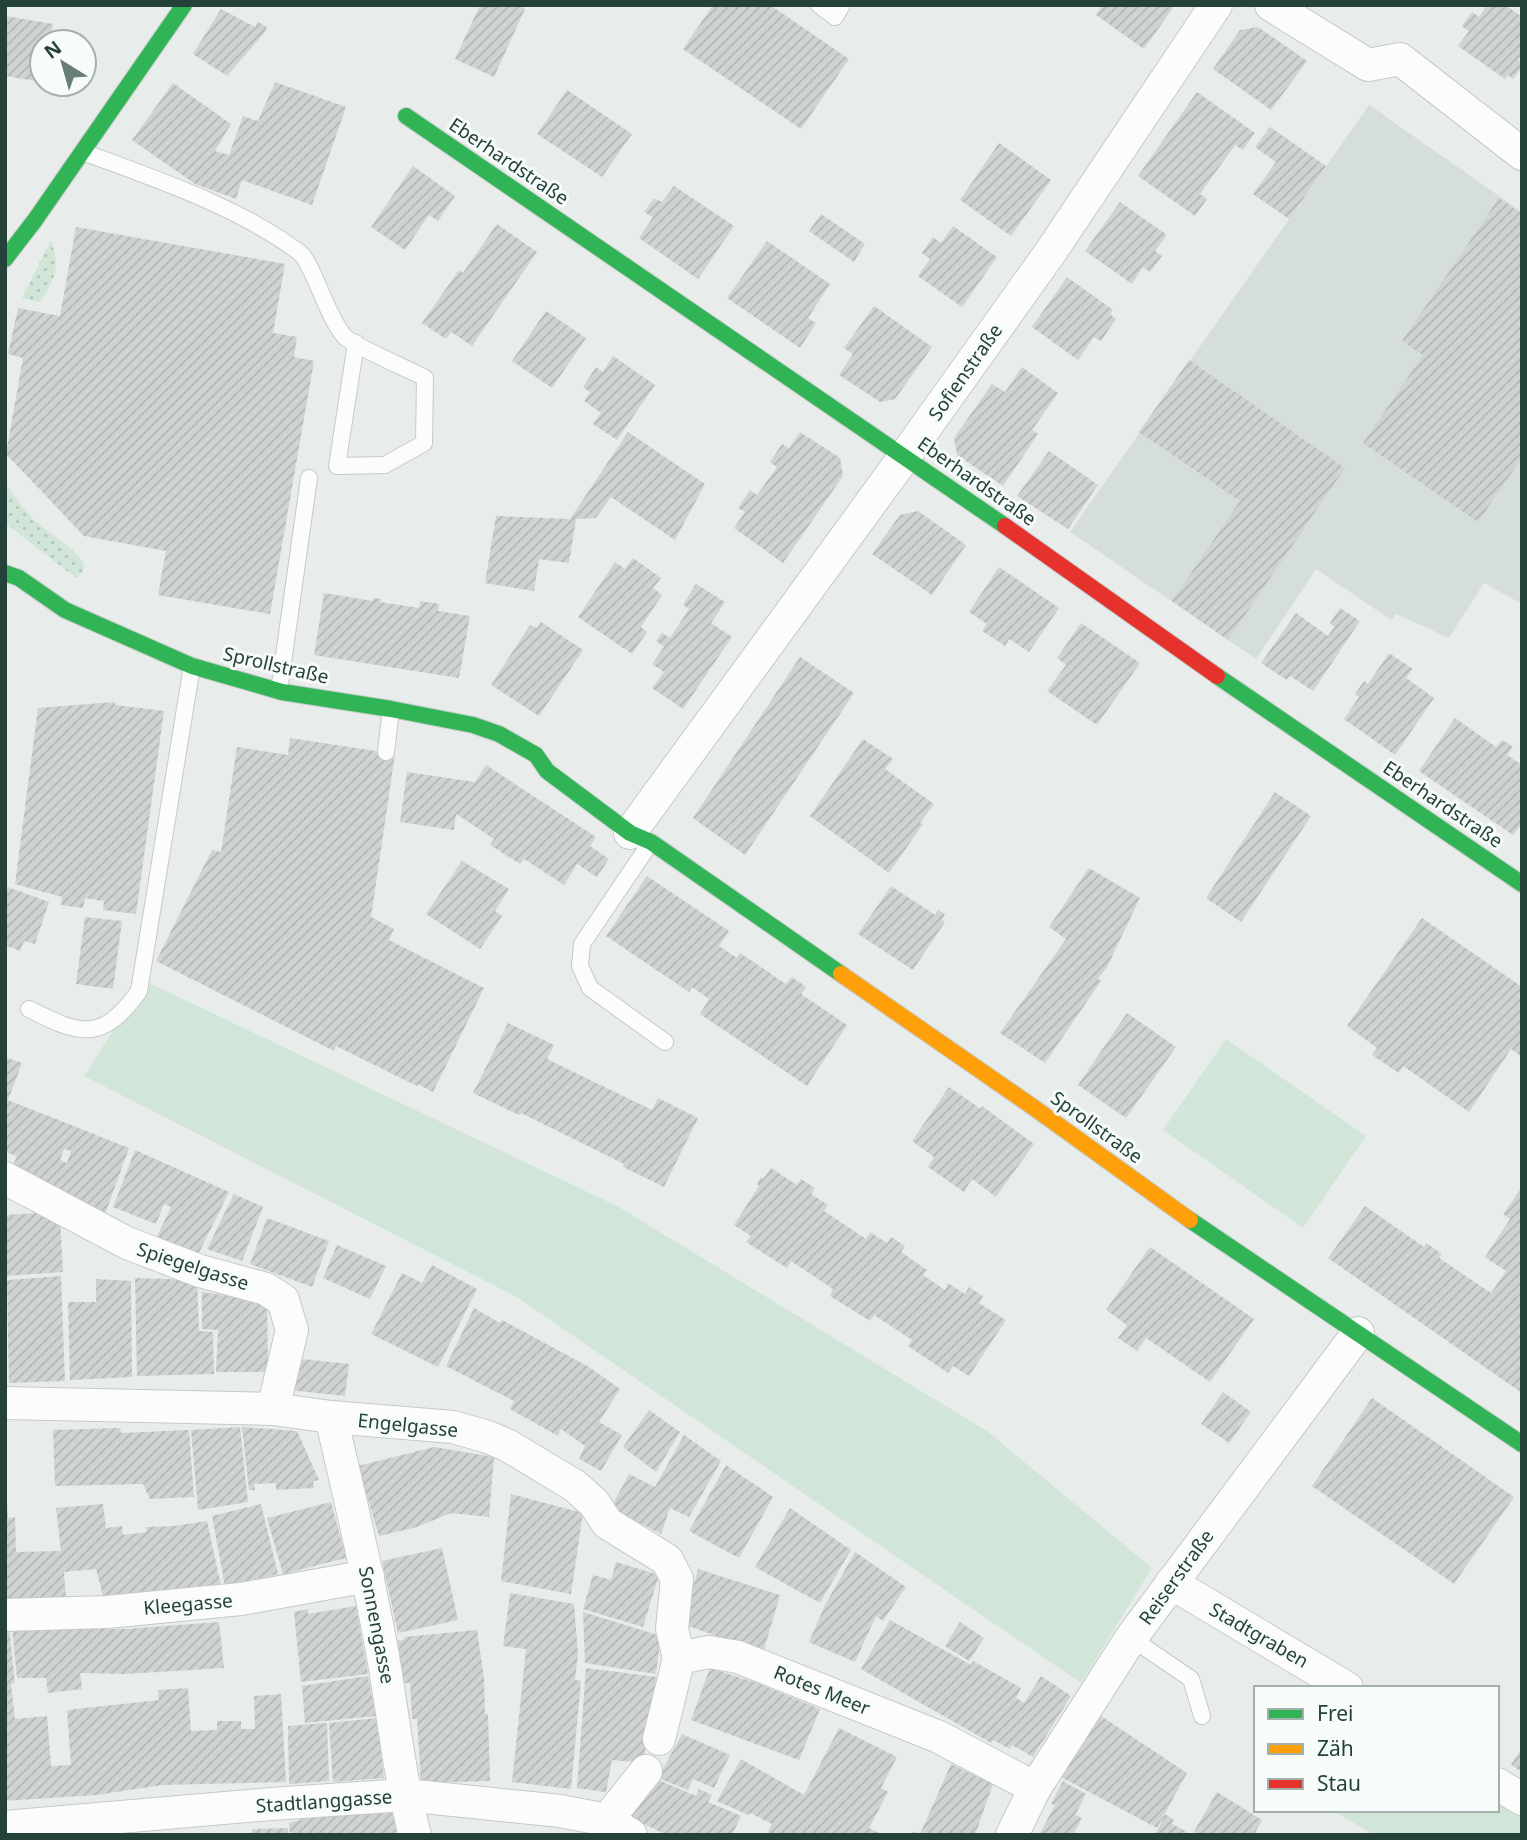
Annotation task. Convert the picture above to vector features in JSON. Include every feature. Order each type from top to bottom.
[{"type":"main road","points":[[5,259],[83,152],[184,5]]},
{"type":"main road","name":"Eberhardstraße","points":[[406,116],[905,456],[1242,693],[1522,884]]},
{"type":"main road","name":"Sprollstraße","points":[[5,556],[12,575],[65,610],[192,666],[279,691],[473,725],[499,734],[536,755],[558,759],[568,766]]},
{"type":"main road","name":"Sprollstraße","points":[[536,755],[547,771],[638,827],[1198,1226],[1522,1444]]},
{"type":"street","name":"Sofienstraße","points":[[638,827],[1052,250],[1216,5]]},
{"type":"street","points":[[1271,5],[1368,65],[1400,59],[1522,154]]},
{"type":"street","name":"Spiegelgasse","points":[[5,1178],[127,1243],[200,1271],[266,1289],[282,1300],[292,1330],[273,1409]]},
{"type":"street","name":"Reiserstraße","points":[[1012,1835],[1035,1788],[1131,1638],[1358,1333]]},
{"type":"street","name":"Engelgasse","points":[[5,1403],[273,1409],[331,1417],[453,1427],[488,1437],[507,1445],[575,1486],[594,1503],[607,1523],[667,1560],[677,1579],[672,1629],[679,1658]]},
{"type":"street","name":"Sonnengasse","points":[[331,1417],[368,1576],[405,1796],[415,1835]]},
{"type":"street","name":"Kleegasse","points":[[5,1615],[107,1612],[241,1599],[368,1576]]},
{"type":"street","name":"Stadtgraben","points":[[1171,1583],[1344,1686]]},
{"type":"street","name":"Rotes Meer","points":[[679,1658],[709,1652],[738,1657],[939,1737],[1035,1788]]},
{"type":"street","points":[[659,1740],[679,1658]]},
{"type":"street","points":[[619,1827],[646,1771]]},
{"type":"street","points":[[1499,1785],[1522,1799]]},
{"type":"street","name":"Stadtlanggasse","points":[[9,1829],[271,1804],[405,1796],[561,1811],[619,1827]]},
{"type":"lane","points":[[819,5],[835,17],[842,5]]},
{"type":"lane","points":[[83,152],[244,218],[303,255],[330,315],[346,339],[356,343],[425,378],[424,443],[385,465],[337,466],[356,343]]},
{"type":"lane","points":[[279,691],[309,478]]},
{"type":"lane","points":[[29,1009],[77,1031],[96,1028],[112,1021],[139,991],[192,666]]},
{"type":"lane","points":[[386,752],[391,709]]},
{"type":"lane","points":[[638,827],[582,944],[580,966],[590,988],[665,1042]]},
{"type":"lane","points":[[1131,1638],[1191,1679],[1202,1716]]},
{"type":"shaded area","points":[[1369,105],[1522,212],[1522,604],[1484,583],[1449,638],[1396,614],[1391,620],[1316,569],[1256,659],[1070,532]]},
{"type":"green space","points":[[51,240],[56,266],[49,286],[40,302],[22,298]]},
{"type":"green space","points":[[5,482],[31,516],[80,558],[84,564],[83,572],[76,578],[5,523]]},
{"type":"green space","points":[[145,981],[617,1206],[987,1431],[1152,1568],[1081,1683],[515,1296],[84,1076]]},
{"type":"green space","points":[[1226,1039],[1366,1136],[1303,1228],[1163,1130]]},
{"type":"green space","points":[[1499,1803],[1522,1817],[1522,1835],[1374,1835],[1335,1812],[1499,1812]]},
{"type":"building","points":[[480,5],[518,5],[525,9],[494,77],[455,59]]},
{"type":"building","points":[[713,5],[770,5],[849,59],[801,129],[683,49]]},
{"type":"building","points":[[1103,5],[1175,5],[1144,49],[1096,15]]},
{"type":"building","points":[[1487,5],[1505,5],[1522,17],[1522,55],[1518,60],[1522,67],[1513,79],[1508,75],[1505,79],[1458,46],[1469,31],[1462,26],[1472,12],[1479,17]]},
{"type":"building","points":[[221,9],[255,27],[258,22],[267,27],[227,76],[193,54]]},
{"type":"building","points":[[5,16],[53,24],[52,28],[28,28],[28,80],[5,76]]},
{"type":"building","points":[[1258,27],[1307,61],[1271,110],[1213,69],[1240,30]]},
{"type":"building","points":[[275,82],[346,107],[312,205],[242,180],[236,199],[195,184],[132,140],[173,83],[231,124],[215,151],[229,155],[243,116],[258,121]]},
{"type":"building","points":[[567,90],[632,134],[602,177],[537,134]]},
{"type":"building","points":[[1197,92],[1255,133],[1243,150],[1235,145],[1200,194],[1207,199],[1195,216],[1138,176]]},
{"type":"building","points":[[1270,127],[1326,166],[1289,219],[1253,194],[1276,162],[1255,147]]},
{"type":"building","points":[[999,143],[1051,180],[1011,236],[960,200]]},
{"type":"building","points":[[413,166],[455,196],[438,221],[429,215],[405,250],[371,227]]},
{"type":"building","points":[[674,186],[734,226],[698,279],[639,238],[653,217],[644,212],[654,198],[662,202]]},
{"type":"building","points":[[1499,198],[1522,214],[1522,464],[1519,462],[1478,522],[1363,443],[1423,355],[1402,341]]},
{"type":"building","points":[[1120,202],[1167,235],[1155,251],[1162,256],[1150,272],[1143,267],[1132,284],[1085,251]]},
{"type":"building","points":[[821,214],[865,244],[854,262],[809,231]]},
{"type":"building","points":[[497,224],[537,252],[472,346],[451,332],[446,339],[422,323],[459,270],[463,273]]},
{"type":"building","points":[[953,226],[997,257],[962,307],[918,276],[930,259],[922,253],[933,237],[941,243]]},
{"type":"building","points":[[76,227],[285,264],[273,333],[297,337],[294,357],[314,361],[270,614],[158,595],[166,551],[84,536],[6,454],[23,358],[8,354],[18,308],[60,316]]},
{"type":"building","points":[[767,241],[830,284],[808,318],[816,323],[800,348],[727,298]]},
{"type":"building","points":[[1067,277],[1113,310],[1110,314],[1116,319],[1101,341],[1094,337],[1078,360],[1032,327]]},
{"type":"building","points":[[874,306],[932,347],[895,399],[880,402],[839,375],[853,354],[844,348]]},
{"type":"building","points":[[546,311],[586,338],[552,388],[512,361]]},
{"type":"building","points":[[613,356],[655,385],[617,440],[593,424],[601,413],[584,401],[590,392],[583,387],[596,367],[603,372]]},
{"type":"building","points":[[1189,360],[1345,468],[1228,640],[1172,601],[1240,501],[1139,432]]},
{"type":"building","points":[[1022,367],[1058,393],[1032,430],[1038,434],[1003,486],[957,455],[954,438],[992,384],[1005,392]]},
{"type":"building","points":[[628,432],[705,484],[675,540],[611,497],[596,518],[576,519],[569,563],[539,559],[534,591],[485,583],[496,516],[570,519]]},
{"type":"building","points":[[800,432],[840,458],[843,476],[783,563],[734,528],[745,512],[738,508],[750,490],[757,495],[777,467],[770,462],[782,444],[789,448]]},
{"type":"building","points":[[1049,451],[1098,485],[1068,529],[1017,496]]},
{"type":"building","points":[[918,511],[966,545],[932,595],[872,554],[900,515]]},
{"type":"building","points":[[633,558],[661,578],[653,588],[662,595],[641,627],[647,632],[632,654],[578,617],[615,562],[625,569]]},
{"type":"building","points":[[999,567],[1059,608],[1029,652],[1009,639],[1005,646],[982,631],[987,624],[969,612]]},
{"type":"building","points":[[696,584],[725,602],[711,623],[732,637],[683,709],[652,688],[664,672],[652,664],[664,647],[656,641],[662,633],[670,638],[689,609],[683,605]]},
{"type":"building","points":[[324,593],[373,601],[373,598],[381,599],[380,602],[419,608],[420,601],[439,604],[438,611],[470,616],[459,678],[314,655]]},
{"type":"building","points":[[1340,608],[1360,621],[1313,691],[1290,676],[1287,680],[1261,663],[1296,613],[1328,636],[1334,627],[1330,623]]},
{"type":"building","points":[[541,622],[583,650],[539,716],[491,685],[530,625],[537,628]]},
{"type":"building","points":[[1081,623],[1140,663],[1097,725],[1047,691],[1066,665],[1057,658]]},
{"type":"building","points":[[1389,653],[1413,669],[1406,678],[1434,698],[1395,755],[1344,719],[1359,697],[1355,694],[1364,681],[1368,684]]},
{"type":"building","points":[[800,657],[854,693],[745,855],[693,818]]},
{"type":"building","points":[[115,702],[115,705],[164,711],[136,914],[103,910],[104,901],[85,898],[83,908],[61,905],[62,897],[15,884],[38,708]]},
{"type":"building","points":[[1455,718],[1496,747],[1502,740],[1508,743],[1513,747],[1507,755],[1522,765],[1522,823],[1513,835],[1419,771]]},
{"type":"building","points":[[290,738],[395,754],[371,917],[394,929],[389,940],[484,988],[433,1092],[336,1046],[334,1051],[156,961],[212,850],[221,852],[237,747],[288,755]]},
{"type":"building","points":[[863,739],[893,759],[885,769],[934,804],[889,873],[810,816]]},
{"type":"building","points":[[486,765],[596,837],[590,846],[609,859],[597,877],[577,864],[564,885],[524,859],[520,864],[490,845],[494,839],[456,814],[454,830],[400,822],[407,772],[475,782]]},
{"type":"building","points":[[1275,792],[1311,816],[1241,922],[1206,898]]},
{"type":"building","points":[[462,861],[509,889],[495,911],[502,916],[480,949],[426,914]]},
{"type":"building","points":[[1089,868],[1140,898],[1107,967],[1098,979],[1101,981],[1045,1063],[1000,1033],[1066,939],[1049,927]]},
{"type":"building","points":[[647,876],[729,931],[719,946],[737,958],[740,953],[786,984],[792,977],[806,987],[801,994],[847,1025],[807,1086],[700,1014],[709,999],[692,987],[689,992],[606,936]]},
{"type":"building","points":[[5,886],[49,902],[35,944],[24,941],[20,951],[5,945]]},
{"type":"building","points":[[891,886],[935,915],[938,910],[945,914],[942,920],[945,922],[913,970],[858,934]]},
{"type":"building","points":[[85,917],[122,921],[113,989],[76,984]]},
{"type":"building","points":[[1422,918],[1522,987],[1522,1057],[1511,1049],[1469,1112],[1403,1066],[1399,1073],[1372,1055],[1377,1048],[1347,1026]]},
{"type":"building","points":[[1127,1013],[1176,1047],[1126,1118],[1078,1085]]},
{"type":"building","points":[[508,1023],[554,1045],[547,1059],[652,1110],[658,1098],[698,1118],[664,1187],[521,1113],[519,1115],[473,1093]]},
{"type":"building","points":[[5,1057],[22,1063],[8,1100],[129,1148],[104,1217],[11,1170],[17,1156],[5,1152]],"holes":[[[64,1149],[71,1151],[67,1163],[60,1160]]]},
{"type":"building","points":[[949,1087],[981,1109],[982,1106],[1034,1144],[996,1197],[972,1179],[964,1192],[928,1167],[934,1157],[912,1141]]},
{"type":"building","points":[[135,1150],[229,1192],[196,1259],[155,1241],[171,1207],[164,1204],[156,1224],[113,1207]]},
{"type":"building","points":[[771,1168],[797,1185],[801,1179],[815,1188],[811,1194],[828,1205],[824,1211],[866,1239],[870,1232],[887,1243],[891,1237],[905,1246],[901,1252],[927,1270],[923,1275],[945,1290],[948,1283],[965,1294],[969,1287],[983,1296],[979,1303],[1006,1320],[969,1376],[953,1366],[948,1373],[908,1346],[912,1340],[874,1315],[870,1321],[830,1296],[833,1289],[791,1261],[787,1268],[746,1242],[751,1236],[734,1225],[759,1186],[757,1184],[761,1177],[763,1179]]},
{"type":"building","points":[[1522,1187],[1522,1393],[1328,1258],[1365,1206],[1424,1247],[1426,1243],[1442,1254],[1439,1258],[1491,1293],[1506,1271],[1485,1257],[1510,1219],[1503,1214]]},
{"type":"building","points":[[234,1194],[263,1207],[242,1261],[207,1249]]},
{"type":"building","points":[[53,1212],[60,1218],[63,1272],[5,1276],[5,1215]]},
{"type":"building","points":[[267,1218],[329,1241],[312,1287],[250,1264]]},
{"type":"building","points":[[337,1245],[386,1266],[370,1299],[323,1278]]},
{"type":"building","points":[[1150,1247],[1254,1319],[1210,1382],[1146,1338],[1137,1351],[1118,1338],[1127,1325],[1106,1310]]},
{"type":"building","points":[[432,1265],[477,1289],[438,1367],[371,1334],[402,1273],[422,1283]]},
{"type":"building","points":[[61,1276],[65,1381],[9,1383],[7,1280]]},
{"type":"building","points":[[135,1278],[197,1280],[199,1331],[213,1332],[214,1374],[137,1376]]},
{"type":"building","points":[[96,1279],[131,1281],[132,1377],[70,1380],[68,1302],[96,1302]]},
{"type":"building","points":[[202,1292],[267,1302],[268,1372],[216,1372],[218,1330],[202,1329]]},
{"type":"building","points":[[474,1308],[500,1323],[502,1320],[589,1367],[620,1389],[599,1422],[622,1435],[601,1471],[579,1459],[585,1446],[561,1429],[558,1436],[510,1409],[514,1401],[446,1366]]},
{"type":"building","points":[[293,1358],[349,1364],[345,1396],[289,1390]]},
{"type":"building","points":[[1223,1392],[1251,1412],[1229,1443],[1201,1424]]},
{"type":"building","points":[[1372,1398],[1514,1497],[1454,1584],[1312,1486]]},
{"type":"building","points":[[649,1410],[680,1432],[656,1472],[623,1447]]},
{"type":"building","points":[[240,1427],[248,1502],[198,1510],[191,1430]]},
{"type":"building","points":[[242,1427],[297,1431],[319,1480],[313,1481],[314,1488],[276,1490],[276,1483],[254,1484],[255,1490],[249,1490]]},
{"type":"building","points":[[120,1428],[121,1433],[189,1430],[194,1497],[150,1499],[143,1484],[55,1486],[53,1430]]},
{"type":"building","points":[[684,1435],[721,1461],[689,1517],[670,1508],[661,1534],[616,1511],[614,1502],[629,1474],[655,1487]]},
{"type":"building","points":[[434,1447],[494,1457],[489,1517],[451,1513],[417,1527],[379,1536],[358,1466]]},
{"type":"building","points":[[726,1465],[773,1497],[739,1558],[689,1531]]},
{"type":"building","points":[[511,1494],[583,1513],[571,1594],[501,1581]]},
{"type":"building","points":[[5,1502],[8,1518],[15,1517],[16,1552],[61,1551],[56,1508],[103,1504],[106,1528],[122,1526],[123,1535],[147,1532],[146,1527],[207,1521],[221,1586],[103,1596],[96,1569],[64,1572],[66,1597],[5,1600]]},
{"type":"building","points":[[331,1502],[346,1558],[283,1574],[267,1518]]},
{"type":"building","points":[[261,1504],[278,1574],[225,1586],[212,1516]]},
{"type":"building","points":[[790,1508],[851,1550],[820,1603],[755,1567]]},
{"type":"building","points":[[442,1548],[458,1620],[398,1633],[382,1561]]},
{"type":"building","points":[[855,1552],[906,1587],[883,1621],[876,1616],[855,1662],[809,1642],[825,1605]]},
{"type":"building","points":[[616,1562],[659,1575],[643,1627],[583,1609],[593,1575],[611,1580]]},
{"type":"building","points":[[698,1569],[780,1595],[763,1653],[683,1624]]},
{"type":"building","points":[[510,1593],[574,1604],[578,1654],[575,1680],[581,1681],[571,1789],[512,1782],[526,1649],[503,1646]]},
{"type":"building","points":[[356,1606],[368,1674],[301,1682],[294,1612],[308,1609],[308,1614]]},
{"type":"building","points":[[583,1612],[661,1636],[656,1674],[585,1663]]},
{"type":"building","points":[[890,1620],[971,1665],[973,1661],[1021,1688],[1016,1698],[1024,1703],[1041,1676],[1071,1696],[1033,1757],[1012,1745],[1010,1749],[993,1740],[991,1743],[861,1669]]},
{"type":"building","points":[[219,1622],[224,1668],[125,1674],[80,1673],[82,1689],[48,1693],[46,1678],[17,1678],[12,1628],[125,1629]]},
{"type":"building","points":[[960,1622],[984,1638],[969,1661],[945,1646]]},
{"type":"building","points":[[9,1626],[15,1683],[11,1684],[15,1719],[47,1716],[51,1766],[71,1765],[67,1710],[159,1700],[158,1690],[188,1688],[191,1731],[217,1730],[217,1721],[241,1721],[241,1729],[255,1729],[254,1696],[281,1694],[286,1782],[163,1785],[96,1795],[5,1801],[5,1627]]},
{"type":"building","points":[[477,1630],[484,1678],[485,1714],[488,1714],[490,1781],[421,1783],[417,1719],[412,1719],[410,1683],[403,1683],[398,1640],[404,1640],[404,1637]]},
{"type":"building","points":[[586,1668],[657,1677],[643,1763],[612,1760],[606,1792],[577,1788]]},
{"type":"building","points":[[710,1668],[757,1683],[820,1709],[799,1760],[691,1720]]},
{"type":"building","points":[[368,1676],[376,1716],[305,1723],[302,1686]]},
{"type":"building","points":[[1095,1712],[1187,1773],[1157,1828],[1059,1776]]},
{"type":"building","points":[[377,1718],[384,1778],[333,1782],[329,1723]]},
{"type":"building","points":[[327,1723],[329,1781],[289,1784],[288,1726]]},
{"type":"building","points":[[839,1728],[897,1757],[881,1788],[888,1792],[869,1828],[883,1835],[773,1835],[768,1832],[772,1824],[717,1801],[741,1759],[804,1795]]},
{"type":"building","points":[[682,1734],[730,1755],[714,1788],[693,1779],[688,1790],[658,1778]]},
{"type":"building","points":[[1522,1748],[1522,1772],[1511,1765]]},
{"type":"building","points":[[951,1764],[993,1784],[975,1835],[911,1835],[913,1831],[920,1834]]},
{"type":"building","points":[[649,1776],[696,1796],[699,1789],[712,1795],[708,1802],[741,1816],[732,1835],[667,1835],[629,1817]]},
{"type":"building","points":[[1063,1781],[1086,1794],[1075,1815],[1082,1818],[1073,1835],[1039,1835],[1055,1805],[1051,1804]]},
{"type":"building","points":[[1217,1792],[1262,1820],[1254,1835],[1192,1835]]},
{"type":"building","points":[[391,1810],[395,1817],[396,1835],[290,1835],[289,1823],[311,1815]]},
{"type":"building","points":[[1165,1814],[1174,1820],[1172,1824],[1187,1832],[1186,1835],[1155,1835]]},
{"type":"building","points":[[288,1828],[288,1835],[252,1835],[252,1829]]},
{"type":"traffic: fast","points":[[5,259],[184,5]]},
{"type":"traffic: fast","points":[[406,116],[1005,526]]},
{"type":"traffic: fast","points":[[5,573],[19,578],[65,610],[192,666],[282,692],[391,709],[473,725],[499,734],[536,755],[547,771],[630,833],[651,842],[841,974]]},
{"type":"traffic: fast","points":[[1217,676],[1522,884]]},
{"type":"traffic: fast","points":[[1190,1220],[1522,1444]]},
{"type":"traffic: slow","points":[[841,974],[1190,1220]]},
{"type":"traffic: jam","points":[[1005,526],[1217,676]]}]
